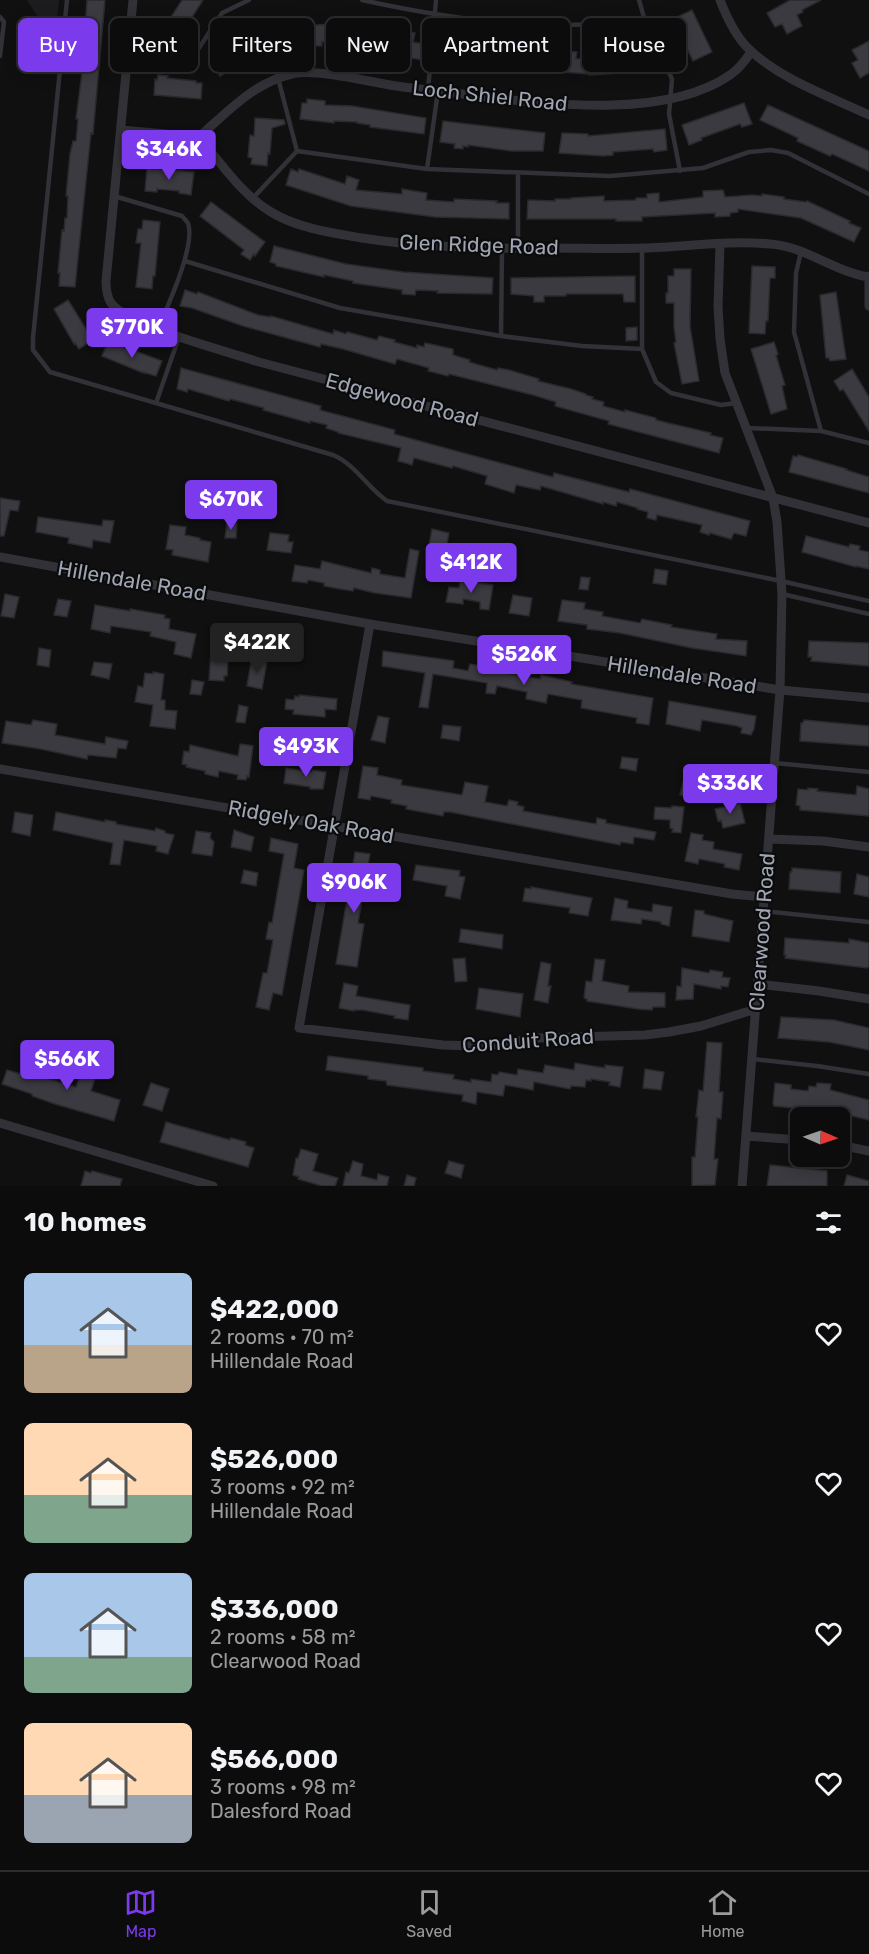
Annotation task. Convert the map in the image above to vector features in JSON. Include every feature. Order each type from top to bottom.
[{"type":"street","name":"Edgewood Road","points":[[131,18],[133,0]]},
{"type":"street","points":[[720,0],[735,30],[751,52],[790,78],[869,115]]},
{"type":"street","name":"Loch Shiel Road","points":[[199,137],[257,89],[294,73],[306,72],[433,91],[549,104],[638,103],[702,90],[725,79],[740,68],[751,52]]},
{"type":"street","name":"Edgewood Road","points":[[126,72],[106,281],[111,304],[131,318],[179,337],[259,362],[869,523]]},
{"type":"street","points":[[121,130],[199,137]]},
{"type":"street","name":"Glen Ridge Road","points":[[199,137],[252,199],[272,213],[289,221],[347,236],[385,242],[518,249],[773,244],[801,252],[855,275],[869,276]]},
{"type":"street","name":"Clearwood Road","points":[[720,244],[718,307],[725,373],[773,498],[782,594],[780,690],[742,1186]]},
{"type":"street","points":[[869,276],[869,306]]},
{"type":"street","name":"Hillendale Road","points":[[0,557],[370,624],[780,690],[869,698]]},
{"type":"street","points":[[334,826],[370,624]]},
{"type":"street","name":"Ridgely Oak Road","points":[[0,769],[732,894],[764,897]]},
{"type":"street","name":"Conduit Road","points":[[334,826],[299,1028],[443,1045],[475,1046],[537,1038],[645,1035],[669,1032],[701,1026],[756,1009]]},
{"type":"street","points":[[769,839],[823,841],[869,847]]},
{"type":"street","points":[[758,984],[869,999]]},
{"type":"street","points":[[0,1122],[213,1186]]},
{"type":"street","points":[[746,1136],[790,1139]]},
{"type":"street","points":[[850,1147],[869,1151]]},
{"type":"lane","points":[[67,0],[34,327],[33,350],[50,372],[343,459],[378,495],[387,501],[869,601]]},
{"type":"lane","points":[[198,49],[222,13],[249,0]]},
{"type":"lane","points":[[362,0],[435,14],[482,20],[557,25],[582,24]]},
{"type":"lane","points":[[427,170],[433,91],[436,0]]},
{"type":"lane","points":[[639,0],[644,18]]},
{"type":"lane","points":[[0,17],[4,22],[0,56]]},
{"type":"lane","points":[[669,72],[672,79],[669,114],[680,171]]},
{"type":"lane","points":[[278,78],[297,151]]},
{"type":"lane","points":[[297,151],[427,170],[610,177],[703,168],[749,152],[780,150],[869,194]]},
{"type":"lane","points":[[252,199],[297,151]]},
{"type":"lane","points":[[518,174],[518,249]]},
{"type":"lane","points":[[114,196],[182,216],[188,223],[185,261],[158,329]]},
{"type":"lane","points":[[501,336],[502,248]]},
{"type":"lane","points":[[642,248],[642,349],[656,382],[671,393],[722,405],[736,403]]},
{"type":"lane","points":[[801,252],[796,273],[794,332],[821,431]]},
{"type":"lane","points":[[185,261],[340,308],[501,336],[582,346],[642,349]]},
{"type":"lane","points":[[156,403],[179,337]]},
{"type":"lane","points":[[745,428],[821,431],[869,443]]},
{"type":"lane","points":[[782,594],[869,614]]},
{"type":"lane","points":[[775,763],[869,772]]},
{"type":"lane","points":[[763,911],[869,922]]},
{"type":"lane","points":[[752,1059],[869,1074]]},
{"type":"shaded area","points":[[27,0],[59,0],[57,18],[39,18]]},
{"type":"building","points":[[87,0],[105,0],[93,134],[91,133],[75,287],[59,286],[62,230],[64,231],[65,218],[67,218],[68,196],[66,196],[70,154],[73,141],[76,141],[78,119],[76,119],[82,72],[98,72],[98,18],[86,18]]},
{"type":"building","points":[[182,0],[203,0],[192,18],[170,18]]},
{"type":"building","points":[[790,0],[821,0],[797,15],[802,26],[787,34],[782,24],[775,27],[767,13]]},
{"type":"building","points":[[692,10],[712,52],[693,61],[686,46],[686,18],[675,18]]},
{"type":"building","points":[[326,24],[326,42],[322,42],[322,46],[314,46],[314,25]]},
{"type":"building","points":[[410,32],[415,33],[413,42],[422,43],[422,60],[410,58]]},
{"type":"building","points":[[869,41],[869,73],[860,78],[852,63],[858,60],[852,50]]},
{"type":"building","points":[[570,52],[577,52],[576,59],[582,58],[582,72],[637,72],[589,75],[562,72],[570,72]]},
{"type":"building","points":[[158,75],[202,83],[201,99],[154,95],[155,79],[157,80]]},
{"type":"building","points":[[307,99],[325,101],[325,105],[352,106],[426,118],[424,134],[370,127],[370,125],[357,122],[334,121],[334,123],[300,119],[302,103],[307,103]]},
{"type":"building","points":[[744,103],[752,124],[742,127],[740,124],[701,138],[702,140],[689,145],[682,125]]},
{"type":"building","points":[[768,105],[869,151],[869,171],[797,141],[798,138],[760,120]]},
{"type":"building","points":[[255,118],[284,120],[285,124],[272,128],[267,166],[251,164],[252,158],[248,157],[250,135],[254,136]]},
{"type":"building","points":[[443,121],[545,133],[543,151],[511,151],[468,145],[468,147],[463,146],[463,149],[454,148],[455,144],[440,142]]},
{"type":"building","points":[[665,129],[667,150],[613,152],[613,155],[603,156],[559,153],[562,133],[588,134],[588,136]]},
{"type":"building","points":[[147,168],[194,172],[191,195],[179,193],[179,191],[157,189],[157,192],[145,191]]},
{"type":"building","points":[[291,169],[298,172],[299,169],[345,184],[347,176],[359,180],[356,190],[402,194],[402,189],[427,193],[426,200],[454,202],[454,199],[509,203],[509,219],[435,217],[351,206],[286,185]]},
{"type":"building","points":[[723,190],[725,197],[762,196],[762,194],[807,201],[861,228],[854,242],[801,218],[738,209],[738,212],[730,213],[730,216],[715,217],[715,213],[642,217],[642,221],[527,219],[528,200],[555,201],[555,199],[604,196],[604,201],[636,200],[636,198],[647,198],[647,194],[659,193],[659,202],[703,197],[703,191]]},
{"type":"building","points":[[211,202],[265,242],[250,260],[241,254],[244,250],[200,216]]},
{"type":"building","points":[[143,220],[160,222],[152,289],[136,287],[141,243],[136,243],[138,229],[142,229]]},
{"type":"building","points":[[274,246],[346,264],[403,272],[493,278],[492,294],[437,293],[438,291],[416,290],[415,295],[402,294],[402,290],[353,283],[353,281],[324,275],[324,277],[276,266],[270,262]]},
{"type":"building","points":[[752,266],[775,267],[775,278],[770,278],[768,321],[766,321],[765,334],[749,333]]},
{"type":"building","points":[[674,269],[691,269],[690,326],[699,381],[682,384],[674,343],[676,342],[674,303],[666,303],[668,276],[674,276]]},
{"type":"building","points":[[635,276],[635,302],[624,302],[623,294],[566,294],[566,296],[544,296],[544,302],[534,302],[534,296],[511,294],[511,278]]},
{"type":"building","points":[[185,290],[197,294],[198,292],[258,315],[271,316],[333,334],[334,330],[377,340],[379,336],[417,348],[417,345],[424,347],[425,343],[453,349],[453,355],[470,360],[469,362],[497,370],[498,368],[509,370],[539,379],[538,381],[571,389],[604,402],[603,406],[711,433],[710,435],[723,438],[719,453],[608,424],[609,421],[555,406],[556,402],[533,395],[428,371],[429,368],[397,359],[395,364],[343,349],[321,344],[320,347],[243,326],[180,306]]},
{"type":"building","points":[[836,292],[846,359],[830,361],[826,358],[820,295]]},
{"type":"building","points":[[68,300],[93,340],[79,349],[54,309]]},
{"type":"building","points":[[637,327],[637,340],[626,341],[626,328]]},
{"type":"building","points":[[108,341],[162,361],[156,376],[102,356]]},
{"type":"building","points":[[774,342],[785,385],[782,386],[787,409],[771,414],[751,349]]},
{"type":"building","points":[[181,368],[321,406],[320,410],[395,430],[394,434],[456,451],[553,477],[554,473],[629,492],[630,489],[750,521],[746,536],[734,533],[731,539],[710,533],[709,535],[700,532],[702,525],[657,515],[656,520],[647,518],[648,512],[638,508],[617,502],[616,506],[603,502],[603,504],[541,486],[540,490],[516,485],[514,493],[485,484],[487,476],[453,466],[452,468],[414,458],[412,465],[398,461],[401,448],[338,433],[326,428],[327,425],[310,421],[310,423],[230,399],[229,401],[188,389],[187,392],[177,389]]},
{"type":"building","points":[[852,369],[869,397],[869,431],[843,389],[840,391],[834,381]]},
{"type":"building","points":[[798,455],[869,477],[869,493],[789,472],[793,456]]},
{"type":"building","points":[[0,498],[20,501],[18,511],[10,510],[4,536],[0,536]]},
{"type":"building","points":[[38,517],[102,526],[103,520],[114,521],[110,543],[93,540],[92,548],[68,543],[69,538],[36,532]]},
{"type":"building","points":[[227,523],[237,523],[236,538],[225,538]]},
{"type":"building","points":[[170,525],[186,527],[185,535],[211,542],[208,562],[172,555],[173,550],[166,549]]},
{"type":"building","points":[[432,529],[449,533],[444,559],[427,556]]},
{"type":"building","points":[[270,533],[289,535],[288,542],[293,542],[291,553],[267,550]]},
{"type":"building","points":[[806,536],[849,547],[850,544],[860,546],[859,550],[869,552],[869,569],[802,552]]},
{"type":"building","points":[[410,549],[419,551],[411,598],[354,588],[353,591],[340,589],[308,580],[307,583],[292,581],[295,565],[320,569],[322,561],[371,573],[372,568],[380,570],[380,574],[405,578]]},
{"type":"building","points":[[655,569],[668,571],[666,585],[653,583]]},
{"type":"building","points":[[581,577],[590,578],[588,590],[579,589]]},
{"type":"building","points":[[460,580],[493,585],[489,610],[480,609],[480,602],[463,599],[463,604],[446,602],[449,587],[459,588]]},
{"type":"building","points":[[5,594],[19,597],[14,618],[1,616]]},
{"type":"building","points":[[513,595],[532,598],[529,616],[509,613]]},
{"type":"building","points":[[58,599],[71,601],[67,617],[54,615]]},
{"type":"building","points":[[562,600],[585,603],[584,609],[603,612],[602,616],[640,623],[642,619],[672,625],[671,627],[717,634],[716,639],[747,641],[746,656],[587,629],[587,625],[558,621]]},
{"type":"building","points":[[95,605],[165,615],[164,618],[170,619],[169,629],[196,634],[191,658],[174,654],[176,642],[150,636],[151,632],[111,626],[110,633],[91,629]]},
{"type":"building","points":[[280,641],[297,644],[294,659],[277,655]]},
{"type":"building","points":[[809,641],[869,643],[869,666],[811,661],[812,657],[808,657]]},
{"type":"building","points":[[39,648],[51,650],[49,667],[37,665]]},
{"type":"building","points":[[215,648],[223,648],[223,652],[226,652],[227,676],[224,676],[224,681],[209,680],[211,651],[214,652]]},
{"type":"building","points":[[383,651],[454,661],[453,668],[468,671],[470,664],[495,668],[494,671],[540,679],[541,675],[572,682],[571,684],[653,698],[649,725],[636,723],[637,718],[581,708],[582,700],[548,694],[546,703],[526,699],[527,692],[497,686],[495,694],[486,693],[487,683],[433,674],[428,708],[419,707],[425,673],[382,666]]},
{"type":"building","points":[[256,659],[267,661],[262,689],[247,686],[251,662],[255,663]]},
{"type":"building","points":[[94,662],[112,664],[109,679],[91,675]]},
{"type":"building","points":[[153,672],[164,674],[161,700],[165,700],[165,710],[177,711],[175,729],[150,726],[153,705],[135,702],[138,686],[143,687],[145,673],[153,674]]},
{"type":"building","points":[[192,680],[204,682],[201,695],[190,694]]},
{"type":"building","points":[[299,695],[337,699],[336,710],[325,709],[325,717],[293,714],[294,710],[285,709],[286,699],[294,700],[295,696],[299,697]]},
{"type":"building","points":[[669,701],[756,716],[754,729],[751,735],[741,733],[742,728],[737,726],[702,720],[700,731],[666,724]]},
{"type":"building","points":[[239,705],[248,707],[245,723],[236,722]]},
{"type":"building","points":[[378,716],[389,718],[385,743],[371,740]]},
{"type":"building","points":[[33,720],[57,724],[55,735],[105,744],[106,737],[128,741],[126,749],[118,748],[116,758],[88,755],[87,759],[2,743],[6,721],[31,725]]},
{"type":"building","points":[[804,720],[869,726],[869,746],[800,741],[801,723]]},
{"type":"building","points":[[443,725],[461,727],[459,741],[441,738]]},
{"type":"building","points":[[274,734],[283,735],[280,759],[263,756],[266,736],[273,738]]},
{"type":"building","points":[[240,744],[253,746],[249,777],[247,776],[246,780],[237,779],[238,775],[219,771],[218,777],[205,774],[205,771],[182,764],[184,751],[189,752],[190,745],[238,756]]},
{"type":"building","points":[[622,757],[638,759],[636,771],[620,768]]},
{"type":"building","points":[[363,766],[378,768],[377,775],[402,780],[401,785],[462,795],[465,782],[488,786],[485,802],[507,806],[509,800],[518,802],[517,805],[524,807],[523,811],[596,824],[597,818],[606,820],[606,823],[656,832],[654,840],[634,837],[633,844],[621,842],[620,845],[450,812],[444,812],[443,816],[406,809],[407,806],[391,803],[392,800],[371,796],[370,800],[358,798]]},
{"type":"building","points":[[286,768],[326,772],[323,789],[310,789],[310,787],[284,783]]},
{"type":"building","points":[[683,782],[696,785],[693,798],[680,795]]},
{"type":"building","points":[[857,786],[869,789],[869,816],[800,810],[800,806],[796,805],[798,789],[818,789],[817,791],[856,795]]},
{"type":"building","points":[[740,803],[745,823],[723,828],[721,820],[718,821],[715,809]]},
{"type":"building","points":[[672,806],[684,807],[681,833],[672,832],[670,820],[654,819],[655,807],[672,808]]},
{"type":"building","points":[[15,812],[33,815],[30,836],[12,832]]},
{"type":"building","points":[[56,812],[155,831],[156,828],[174,835],[168,854],[156,851],[157,846],[124,840],[120,865],[110,864],[113,843],[53,830]]},
{"type":"building","points":[[234,830],[254,837],[251,851],[231,847]]},
{"type":"building","points":[[196,831],[211,833],[210,838],[214,842],[212,856],[192,853]]},
{"type":"building","points":[[691,833],[703,835],[702,840],[714,842],[713,849],[742,854],[739,870],[724,867],[725,864],[699,859],[698,864],[685,861]]},
{"type":"building","points":[[271,838],[298,844],[294,868],[304,870],[282,995],[273,993],[269,1010],[256,1007],[263,973],[267,973],[273,940],[266,939],[269,922],[272,923],[284,854],[269,851]]},
{"type":"building","points":[[355,852],[370,854],[358,923],[364,924],[357,967],[336,964]]},
{"type":"building","points":[[416,865],[460,871],[459,876],[465,877],[460,899],[445,896],[447,886],[413,880]]},
{"type":"building","points":[[792,868],[841,872],[840,893],[789,889]]},
{"type":"building","points":[[244,870],[258,873],[256,886],[241,883]]},
{"type":"building","points":[[857,874],[869,877],[869,897],[854,894]]},
{"type":"building","points":[[531,887],[592,898],[588,916],[569,913],[570,908],[523,901],[525,888],[531,889]]},
{"type":"building","points":[[615,898],[628,901],[627,908],[652,912],[653,904],[672,907],[669,926],[661,922],[642,919],[641,924],[611,920]]},
{"type":"building","points":[[695,910],[733,921],[729,942],[692,936]]},
{"type":"building","points":[[461,929],[503,935],[502,949],[459,942]]},
{"type":"building","points":[[785,938],[849,943],[849,939],[869,943],[869,966],[867,968],[785,958]]},
{"type":"building","points":[[465,958],[467,981],[455,982],[453,959]]},
{"type":"building","points":[[595,959],[605,960],[602,981],[629,986],[628,992],[665,993],[665,1007],[653,1007],[652,1010],[638,1009],[587,1001],[584,998],[586,981],[592,982]]},
{"type":"building","points":[[541,962],[551,964],[548,1003],[534,1000]]},
{"type":"building","points":[[682,968],[709,973],[710,970],[723,972],[722,977],[730,978],[728,987],[721,986],[721,989],[694,984],[693,999],[676,1000],[677,986],[681,987]]},
{"type":"building","points":[[344,983],[358,986],[356,996],[410,1005],[408,1020],[363,1010],[339,1008]]},
{"type":"building","points":[[479,988],[523,994],[520,1017],[476,1009]]},
{"type":"building","points":[[781,1017],[834,1020],[869,1028],[869,1050],[829,1042],[778,1038]]},
{"type":"building","points":[[707,1042],[722,1043],[719,1092],[723,1092],[721,1119],[717,1118],[714,1159],[718,1159],[715,1185],[692,1186],[692,1157],[695,1157],[698,1117],[696,1117],[699,1090],[703,1091]]},
{"type":"building","points":[[328,1056],[423,1068],[423,1071],[454,1075],[453,1079],[471,1082],[471,1079],[491,1082],[492,1074],[498,1075],[499,1072],[517,1075],[518,1069],[543,1073],[545,1065],[574,1070],[575,1063],[605,1068],[605,1065],[623,1067],[620,1087],[609,1085],[610,1082],[591,1079],[591,1081],[586,1080],[585,1087],[571,1086],[570,1089],[534,1082],[533,1090],[505,1085],[503,1096],[477,1092],[476,1104],[462,1101],[463,1095],[387,1085],[386,1081],[368,1079],[368,1076],[326,1070]]},
{"type":"building","points":[[85,1061],[99,1066],[91,1091],[120,1100],[114,1121],[55,1104],[2,1084],[7,1070],[31,1077],[34,1066],[49,1071],[46,1078],[76,1087]]},
{"type":"building","points":[[645,1069],[664,1072],[661,1090],[643,1088]]},
{"type":"building","points":[[151,1083],[169,1089],[162,1111],[143,1105]]},
{"type":"building","points":[[775,1083],[791,1085],[791,1089],[808,1091],[809,1086],[816,1087],[817,1083],[831,1084],[830,1090],[869,1100],[869,1120],[850,1116],[850,1107],[790,1108],[774,1106]]},
{"type":"building","points":[[166,1122],[230,1140],[231,1138],[246,1142],[245,1145],[254,1148],[248,1167],[160,1142]]},
{"type":"building","points":[[301,1149],[318,1154],[313,1171],[338,1178],[335,1186],[322,1186],[298,1179],[299,1177],[293,1175],[296,1158]]},
{"type":"building","points":[[353,1161],[363,1164],[361,1176],[377,1180],[378,1174],[389,1177],[387,1186],[343,1186],[346,1172],[349,1173]]},
{"type":"building","points":[[449,1161],[464,1165],[461,1178],[445,1173]]},
{"type":"building","points":[[770,1165],[827,1171],[827,1186],[767,1186]]},
{"type":"building","points":[[85,1171],[122,1179],[120,1186],[81,1186]]},
{"type":"building","points":[[407,1175],[416,1178],[414,1186],[404,1186]]},
{"type":"building","points":[[847,1175],[869,1181],[869,1186],[844,1186]]}]
